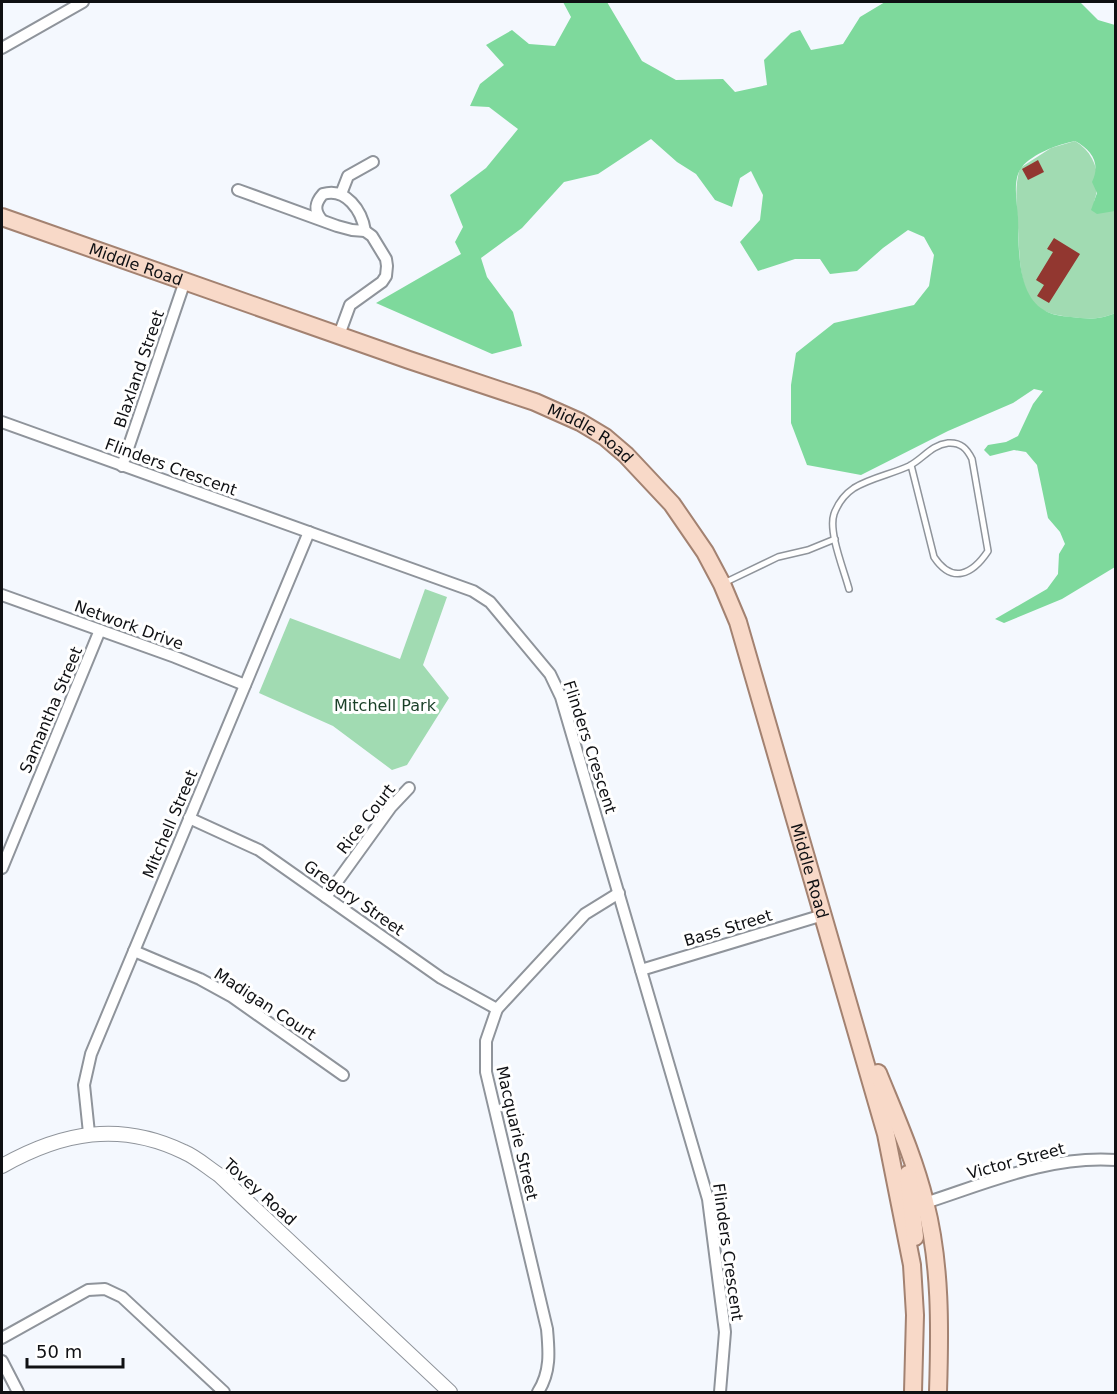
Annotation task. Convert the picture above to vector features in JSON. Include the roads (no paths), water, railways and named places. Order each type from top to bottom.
[{"type":"main road","name":"Middle Road","points":[[2,217],[535,402],[580,422],[605,437],[626,455],[672,504],[705,552],[722,584],[741,632],[886,1134],[912,1265],[915,1315],[913,1392]]},
{"type":"main road","name":"Middle Road","points":[[845,991],[911,1155],[926,1203],[934,1249],[940,1319],[938,1392]]},
{"type":"main road","points":[[911,1155],[908,1178],[916,1250],[912,1265]]},
{"type":"street","points":[[2,48],[83,2]]},
{"type":"street","points":[[341,194],[348,176],[373,162]]},
{"type":"street","points":[[238,190],[352,230],[365,231],[372,236],[386,259],[386,276],[375,288],[350,305],[339,335]]},
{"type":"street","points":[[321,219],[316,205],[323,194],[330,192],[341,194],[357,209],[365,231]]},
{"type":"street","name":"Blaxland Street","points":[[122,465],[185,281]]},
{"type":"street","name":"Flinders Crescent","points":[[2,422],[473,591],[490,602],[550,674],[561,697],[708,1199],[725,1332],[720,1392]]},
{"type":"street","name":"Mitchell Street","points":[[89,1133],[84,1085],[91,1054],[309,532]]},
{"type":"street","name":"Network Drive","points":[[2,595],[175,657],[245,685]]},
{"type":"street","name":"Samantha Street","points":[[2,868],[100,630]]},
{"type":"street","name":"Rice Court","points":[[326,897],[391,807],[409,788]]},
{"type":"street","name":"Gregory Street","points":[[189,818],[259,850],[441,978],[497,1009]]},
{"type":"street","name":"Macquarie Street","points":[[538,1392],[543,1385],[550,1359],[547,1329],[486,1072],[486,1041],[497,1009],[585,914],[619,893]]},
{"type":"street","name":"Bass Street","points":[[641,970],[823,915]]},
{"type":"street","name":"Madigan Court","points":[[134,951],[200,979],[231,996],[343,1075]]},
{"type":"street","name":"Tovey Road","points":[[2,1166],[52,1142],[89,1133],[127,1134],[154,1139],[186,1153],[211,1170],[450,1392]]},
{"type":"street","name":"Victor Street","points":[[926,1203],[1054,1162],[1091,1158],[1116,1160]]},
{"type":"street","points":[[2,1338],[88,1290],[105,1289],[122,1297],[224,1392]]},
{"type":"street","points":[[2,1361],[18,1392]]},
{"type":"lane","points":[[849,590],[832,525],[837,508],[855,487],[911,465],[940,445],[960,444],[967,448],[972,459],[988,551],[982,560],[959,574],[942,569],[934,557],[911,465]]},
{"type":"lane","points":[[722,584],[778,557],[808,550],[835,539]]},
{"type":"park label","name":"Mitchell Park","points":[[385,705]]}]
